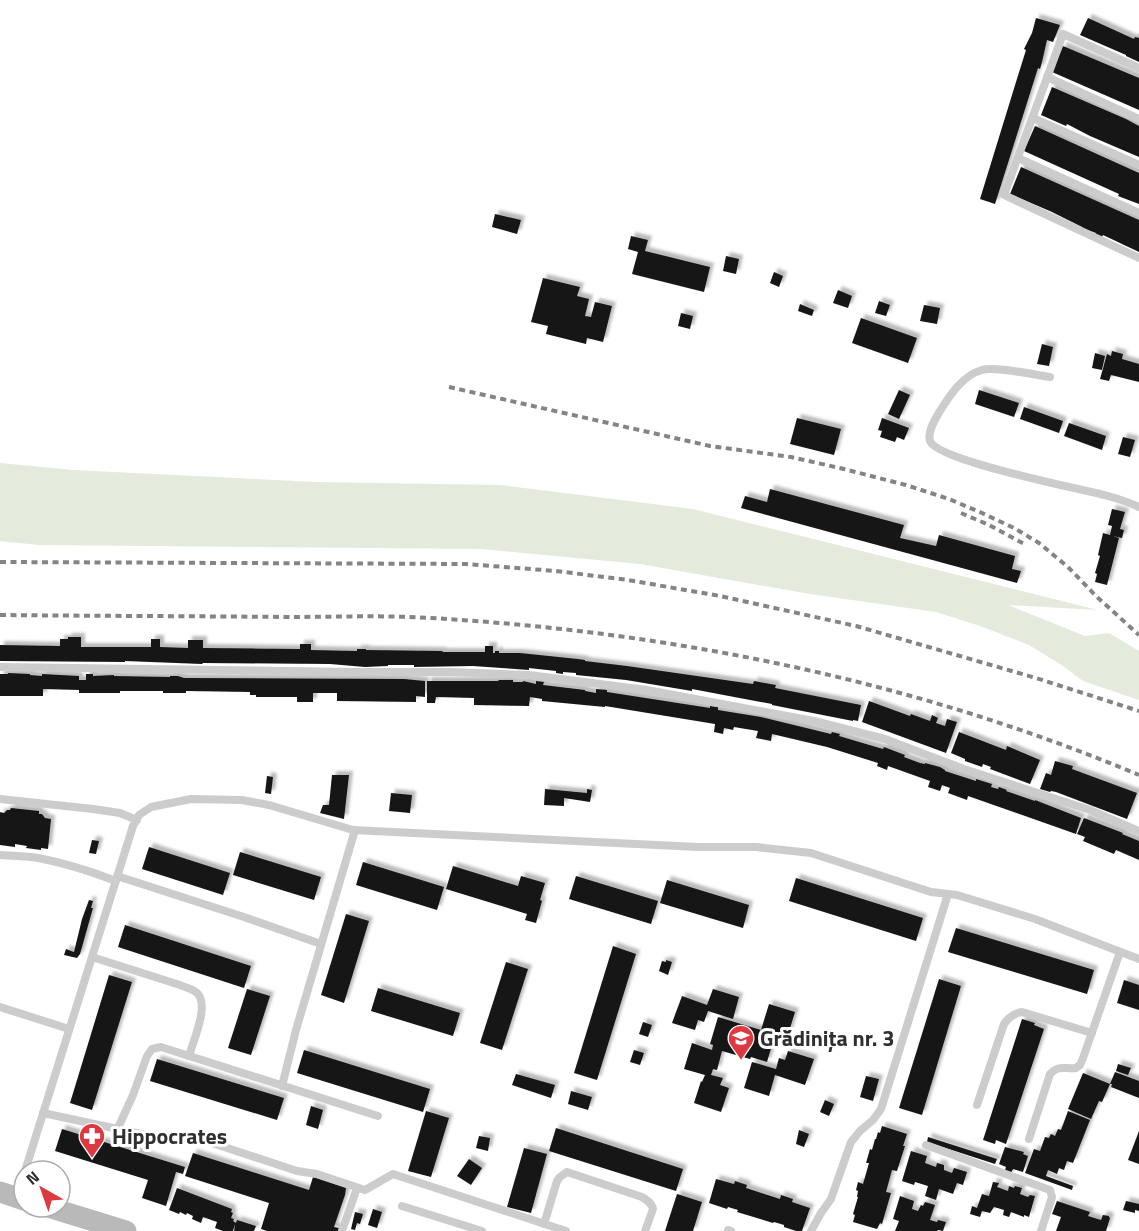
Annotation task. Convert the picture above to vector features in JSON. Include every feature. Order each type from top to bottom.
[{"type":"street","points":[[72,1214],[126,1231]]},
{"type":"lane","points":[[1139,68],[1064,34],[1004,195],[1139,258]]},
{"type":"lane","points":[[1047,77],[1139,119]]},
{"type":"lane","points":[[1032,118],[1139,165]]},
{"type":"lane","points":[[1018,158],[1139,213]]},
{"type":"lane","points":[[1050,377],[984,369],[968,376],[948,398],[934,420],[930,441],[948,454],[982,465],[1106,496],[1139,507]]},
{"type":"lane","points":[[0,667],[450,672],[529,675],[636,689],[765,711],[875,736],[973,772],[1090,810],[1139,831]]},
{"type":"lane","points":[[0,799],[120,813],[137,820]]},
{"type":"lane","points":[[29,1159],[133,826],[140,815],[151,807],[191,799],[242,800],[269,805],[355,830],[698,847],[756,847],[811,853],[931,892],[957,895],[1035,920],[1139,959]]},
{"type":"lane","points":[[282,1086],[288,1057],[355,830]]},
{"type":"lane","points":[[0,855],[36,858],[86,870],[244,916],[321,944]]},
{"type":"lane","points":[[812,1231],[831,1199],[851,1142],[881,1109],[948,894]]},
{"type":"lane","points":[[1029,1139],[1050,1074],[1055,1069],[1076,1068],[1080,1065],[1120,952]]},
{"type":"lane","points":[[92,957],[180,985],[197,993],[202,1006],[202,1014],[189,1056]]},
{"type":"lane","points":[[0,1007],[69,1029]]},
{"type":"lane","points":[[977,1105],[1004,1024],[1011,1016],[1022,1012],[1092,1033]]},
{"type":"lane","points":[[118,1128],[149,1052],[156,1047],[378,1116]]},
{"type":"lane","points":[[43,1113],[169,1140],[206,1141],[297,1171],[317,1173],[365,1190],[393,1174],[566,1231]]},
{"type":"lane","points":[[926,1145],[1050,1190],[1052,1197],[1041,1231]]},
{"type":"lane","points":[[544,1224],[557,1181],[567,1172],[647,1200],[653,1209],[645,1231]]},
{"type":"lane","points":[[342,1231],[357,1188]]},
{"type":"lane","points":[[402,1206],[482,1231]]},
{"type":"shaded area","points":[[0,463],[73,470],[315,482],[500,485],[693,509],[1098,610],[1008,605],[1085,636],[1109,633],[1139,651],[1139,700],[1083,681],[1029,645],[936,612],[810,594],[640,564],[481,549],[39,545],[0,541]]},
{"type":"building","points":[[1036,18],[1060,25],[1053,42],[1047,40],[1040,69],[1038,68],[995,204],[980,199],[1026,50],[1024,49]]},
{"type":"building","points":[[1088,18],[1134,39],[1139,38],[1139,62],[1080,35]]},
{"type":"building","points":[[1063,46],[1139,78],[1139,110],[1052,72]]},
{"type":"building","points":[[1052,87],[1139,126],[1139,157],[1067,124],[1066,126],[1041,115]]},
{"type":"building","points":[[1035,126],[1139,173],[1139,204],[1024,151]]},
{"type":"building","points":[[1021,167],[1139,220],[1139,252],[1103,235],[1102,237],[1081,228],[1052,212],[1010,194]]},
{"type":"building","points":[[495,214],[521,220],[517,234],[492,227]]},
{"type":"building","points":[[631,236],[648,240],[645,251],[710,267],[704,292],[632,274],[638,252],[628,249]]},
{"type":"building","points":[[726,256],[739,259],[736,274],[723,271]]},
{"type":"building","points":[[774,272],[783,276],[779,287],[770,283]]},
{"type":"building","points":[[543,278],[580,287],[577,296],[589,299],[585,316],[591,317],[595,302],[612,306],[603,342],[587,338],[586,344],[546,334],[548,326],[531,322]]},
{"type":"building","points":[[838,290],[852,296],[848,308],[833,303]]},
{"type":"building","points":[[879,301],[890,305],[886,316],[875,313]]},
{"type":"building","points":[[800,304],[814,310],[812,316],[798,311]]},
{"type":"building","points":[[924,305],[940,308],[937,324],[920,321]]},
{"type":"building","points":[[681,313],[693,316],[690,329],[678,326]]},
{"type":"building","points":[[861,318],[917,338],[908,363],[852,343]]},
{"type":"building","points":[[1042,344],[1053,347],[1049,366],[1037,364]]},
{"type":"building","points":[[1112,351],[1123,354],[1122,359],[1139,364],[1139,382],[1111,375],[1109,381],[1100,379],[1107,354],[1111,356]]},
{"type":"building","points":[[1095,353],[1105,356],[1102,370],[1092,368]]},
{"type":"building","points":[[899,390],[910,395],[899,419],[888,414]]},
{"type":"building","points":[[979,390],[1019,403],[1014,417],[975,404]]},
{"type":"building","points":[[1024,407],[1063,421],[1059,433],[1020,419]]},
{"type":"building","points":[[797,418],[841,429],[834,455],[790,444]]},
{"type":"building","points":[[882,418],[909,428],[904,440],[897,437],[895,442],[880,437],[882,431],[878,430]]},
{"type":"building","points":[[1069,423],[1106,436],[1102,450],[1064,436]]},
{"type":"building","points":[[1123,437],[1135,440],[1130,457],[1118,454]]},
{"type":"building","points":[[770,489],[904,525],[900,538],[936,546],[939,535],[1015,556],[1012,569],[1021,571],[1017,583],[741,508],[745,496],[767,502]]},
{"type":"building","points":[[1112,509],[1125,512],[1120,529],[1124,530],[1122,538],[1113,536],[1119,538],[1107,585],[1095,582],[1097,574],[1095,573],[1103,533],[1110,535],[1112,526],[1108,525]]},
{"type":"building","points":[[68,637],[81,637],[81,647],[151,647],[151,639],[160,639],[160,647],[188,648],[188,640],[203,640],[203,648],[300,649],[300,644],[311,644],[311,650],[485,652],[485,646],[493,646],[493,653],[499,651],[499,653],[578,659],[753,684],[754,681],[776,685],[775,688],[861,705],[858,721],[853,721],[692,689],[692,691],[529,668],[529,670],[473,666],[365,667],[330,664],[0,661],[0,645],[60,646],[60,639],[68,639]]},
{"type":"building","points":[[0,674],[79,676],[79,680],[86,680],[86,674],[184,678],[404,679],[425,681],[425,697],[416,696],[416,702],[337,701],[337,693],[313,693],[313,702],[297,702],[297,697],[256,697],[256,695],[250,695],[250,692],[79,693],[79,690],[43,689],[43,696],[0,696]]},
{"type":"building","points":[[499,680],[536,684],[536,681],[544,682],[543,685],[596,693],[596,689],[607,690],[607,692],[710,708],[710,706],[718,707],[718,710],[761,717],[831,734],[832,732],[883,749],[884,747],[920,763],[992,784],[991,787],[998,789],[999,787],[1081,818],[1076,834],[968,796],[967,800],[948,793],[950,788],[942,785],[940,791],[928,787],[930,781],[888,766],[887,770],[877,766],[878,763],[827,747],[772,734],[771,741],[756,738],[758,731],[734,727],[733,730],[724,728],[723,734],[714,732],[715,724],[605,706],[542,701],[542,699],[530,697],[529,706],[474,705],[474,698],[436,697],[435,703],[427,703],[427,681]]},
{"type":"building","points":[[869,701],[930,721],[932,715],[938,718],[936,723],[945,726],[947,719],[957,722],[946,753],[862,722]]},
{"type":"building","points":[[959,732],[1006,750],[1007,746],[1040,760],[1030,784],[990,769],[991,767],[983,764],[982,767],[965,761],[951,753]]},
{"type":"building","points":[[1055,761],[1073,766],[1072,769],[1137,793],[1127,819],[1056,792],[1040,789],[1046,773],[1051,775]]},
{"type":"building","points":[[332,775],[349,775],[344,819],[320,813],[323,805],[329,805]]},
{"type":"building","points":[[267,776],[273,777],[271,794],[265,793]]},
{"type":"building","points":[[545,789],[587,793],[587,789],[592,790],[590,802],[564,798],[564,806],[544,805]]},
{"type":"building","points":[[391,793],[412,795],[410,813],[389,811]]},
{"type":"building","points":[[11,808],[39,811],[39,814],[45,818],[51,819],[48,849],[26,848],[27,846],[15,844],[15,847],[0,845],[0,812],[4,813]]},
{"type":"building","points":[[1084,818],[1139,841],[1139,860],[1116,850],[1114,854],[1083,841],[1085,837],[1077,834]]},
{"type":"building","points":[[92,840],[99,841],[96,854],[89,853]]},
{"type":"building","points":[[149,847],[230,873],[223,895],[142,869]]},
{"type":"building","points":[[240,852],[321,877],[314,900],[233,875]]},
{"type":"building","points":[[363,862],[444,887],[437,910],[356,885]]},
{"type":"building","points":[[453,866],[518,886],[521,876],[545,883],[536,923],[525,920],[527,914],[446,889]]},
{"type":"building","points":[[576,876],[658,901],[651,924],[569,899]]},
{"type":"building","points":[[796,878],[923,918],[916,941],[789,901]]},
{"type":"building","points":[[667,880],[749,905],[743,928],[660,903]]},
{"type":"building","points":[[89,900],[93,901],[91,908],[93,908],[80,954],[77,958],[64,955],[66,949],[74,952]]},
{"type":"building","points":[[346,914],[369,921],[344,1003],[321,995]]},
{"type":"building","points":[[125,925],[251,966],[244,988],[118,947]]},
{"type":"building","points":[[956,928],[1094,970],[1087,994],[948,952]]},
{"type":"building","points":[[613,946],[636,954],[597,1080],[574,1073]]},
{"type":"building","points":[[666,960],[672,962],[668,975],[659,971],[662,961],[666,962]]},
{"type":"building","points":[[506,962],[528,969],[502,1050],[480,1043]]},
{"type":"building","points":[[109,975],[132,982],[92,1110],[70,1103]]},
{"type":"building","points":[[939,979],[961,986],[922,1115],[899,1108]]},
{"type":"building","points":[[1124,980],[1139,985],[1139,1010],[1117,1003]]},
{"type":"building","points":[[378,988],[460,1013],[453,1036],[371,1011]]},
{"type":"building","points":[[247,989],[270,996],[251,1055],[228,1048]]},
{"type":"building","points":[[713,989],[739,997],[733,1019],[708,1011],[704,1022],[698,1020],[695,1030],[672,1023],[682,996],[707,1005]]},
{"type":"building","points":[[769,1004],[795,1012],[787,1038],[775,1035],[767,1062],[722,1051],[717,1070],[713,1069],[711,1075],[723,1078],[720,1085],[729,1088],[721,1112],[694,1103],[705,1075],[684,1069],[692,1043],[712,1050],[713,1045],[710,1044],[718,1017],[761,1030]]},
{"type":"building","points":[[1022,1019],[1044,1029],[1006,1144],[996,1140],[995,1144],[983,1140]]},
{"type":"building","points":[[643,1022],[652,1025],[648,1037],[639,1034]]},
{"type":"building","points":[[304,1050],[430,1089],[423,1112],[297,1073]]},
{"type":"building","points":[[634,1050],[644,1053],[640,1065],[630,1062]]},
{"type":"building","points":[[788,1051],[814,1059],[805,1085],[775,1075],[769,1096],[744,1088],[752,1062],[776,1069],[779,1058],[785,1060]]},
{"type":"building","points":[[157,1059],[284,1098],[277,1120],[150,1081]]},
{"type":"building","points":[[1118,1064],[1131,1068],[1128,1075],[1116,1071]]},
{"type":"building","points":[[1115,1072],[1139,1081],[1139,1098],[1111,1087]]},
{"type":"building","points":[[1083,1073],[1110,1084],[1091,1119],[1068,1109]]},
{"type":"building","points":[[516,1074],[555,1085],[551,1098],[512,1085]]},
{"type":"building","points":[[866,1076],[879,1079],[873,1101],[860,1097]]},
{"type":"building","points":[[571,1091],[592,1097],[588,1110],[568,1104]]},
{"type":"building","points":[[825,1100],[834,1104],[829,1116],[820,1112]]},
{"type":"building","points":[[311,1106],[323,1110],[318,1129],[306,1125]]},
{"type":"building","points":[[426,1111],[449,1118],[431,1177],[408,1171]]},
{"type":"building","points":[[1068,1111],[1090,1120],[1073,1163],[1067,1161],[1064,1170],[1059,1168],[1057,1174],[1048,1170],[1046,1176],[1073,1186],[1072,1190],[1025,1173],[1034,1149],[1040,1151],[1045,1137],[1049,1138],[1051,1134],[1055,1136],[1058,1129],[1061,1130]]},
{"type":"building","points":[[882,1126],[907,1134],[897,1171],[892,1170],[886,1192],[891,1193],[882,1224],[880,1223],[877,1229],[853,1222],[855,1215],[853,1214],[858,1197],[856,1190],[858,1182],[863,1184],[870,1149],[872,1150]]},
{"type":"building","points":[[556,1128],[683,1169],[676,1191],[549,1151]]},
{"type":"building","points":[[62,1129],[185,1167],[183,1174],[176,1172],[166,1206],[142,1198],[148,1180],[55,1151]]},
{"type":"building","points":[[799,1130],[809,1134],[804,1147],[796,1144]]},
{"type":"building","points":[[1139,1131],[1139,1164],[1128,1160]]},
{"type":"building","points":[[479,1136],[490,1138],[488,1151],[476,1148]]},
{"type":"building","points":[[928,1137],[997,1159],[995,1164],[927,1142]]},
{"type":"building","points":[[1005,1147],[1024,1152],[1023,1154],[1028,1156],[1023,1172],[1013,1169],[1010,1175],[1004,1173],[1006,1167],[999,1164]]},
{"type":"building","points":[[524,1148],[547,1154],[531,1213],[507,1207]]},
{"type":"building","points":[[911,1151],[927,1156],[925,1163],[936,1167],[937,1163],[944,1165],[944,1170],[952,1173],[954,1168],[967,1172],[963,1185],[957,1183],[953,1194],[939,1189],[936,1200],[925,1196],[928,1186],[902,1181]]},
{"type":"building","points":[[193,1153],[309,1190],[313,1177],[346,1188],[334,1227],[339,1228],[338,1231],[267,1231],[261,1229],[269,1203],[185,1176]]},
{"type":"building","points":[[469,1159],[482,1168],[471,1185],[457,1176]]},
{"type":"building","points":[[716,1179],[734,1184],[735,1181],[747,1185],[746,1188],[780,1199],[781,1195],[793,1199],[792,1202],[810,1208],[802,1231],[709,1203]]},
{"type":"building","points":[[993,1182],[999,1183],[997,1187],[1008,1191],[1009,1186],[1014,1188],[1015,1186],[1022,1188],[1020,1194],[1028,1197],[1035,1196],[1029,1217],[1011,1212],[1009,1217],[1003,1215],[1004,1210],[994,1207],[990,1213],[982,1211],[980,1217],[970,1214],[972,1206],[977,1208],[982,1194],[989,1196]]},
{"type":"building","points":[[177,1188],[232,1209],[233,1221],[236,1223],[237,1220],[256,1226],[254,1231],[234,1231],[235,1224],[233,1231],[223,1231],[215,1228],[217,1222],[203,1217],[201,1223],[192,1219],[193,1216],[187,1213],[186,1215],[180,1212],[179,1214],[169,1210]]},
{"type":"building","points":[[677,1194],[702,1202],[693,1231],[665,1231]]},
{"type":"building","points":[[900,1196],[914,1201],[912,1209],[918,1211],[925,1202],[935,1205],[930,1220],[946,1222],[943,1231],[895,1231],[899,1221],[893,1219]]},
{"type":"building","points":[[1057,1201],[1090,1212],[1088,1216],[1101,1220],[1103,1215],[1109,1216],[1106,1231],[1056,1231],[1061,1217],[1052,1214]]},
{"type":"building","points":[[1126,1201],[1139,1204],[1139,1211],[1135,1210],[1135,1213],[1123,1210]]},
{"type":"building","points":[[373,1209],[382,1212],[377,1228],[368,1225]]},
{"type":"building","points":[[355,1212],[363,1214],[355,1230],[351,1229]]},
{"type":"railway","points":[[449,387],[710,446],[791,457],[906,485],[949,499],[1014,528],[1039,543],[1068,567],[1139,635]]},
{"type":"railway","points":[[961,513],[1026,545]]},
{"type":"railway","points":[[0,562],[466,564],[556,571],[628,580],[720,596],[856,626],[1036,678],[1139,711]]},
{"type":"railway","points":[[0,615],[413,617],[522,625],[612,635],[792,666],[880,688],[968,713],[1054,742],[1139,775]]},
{"type":"place","name":"Grădinița nr. 3","points":[[741,1061]]},
{"type":"place","name":"Hippocrates","points":[[92,1159]]}]
